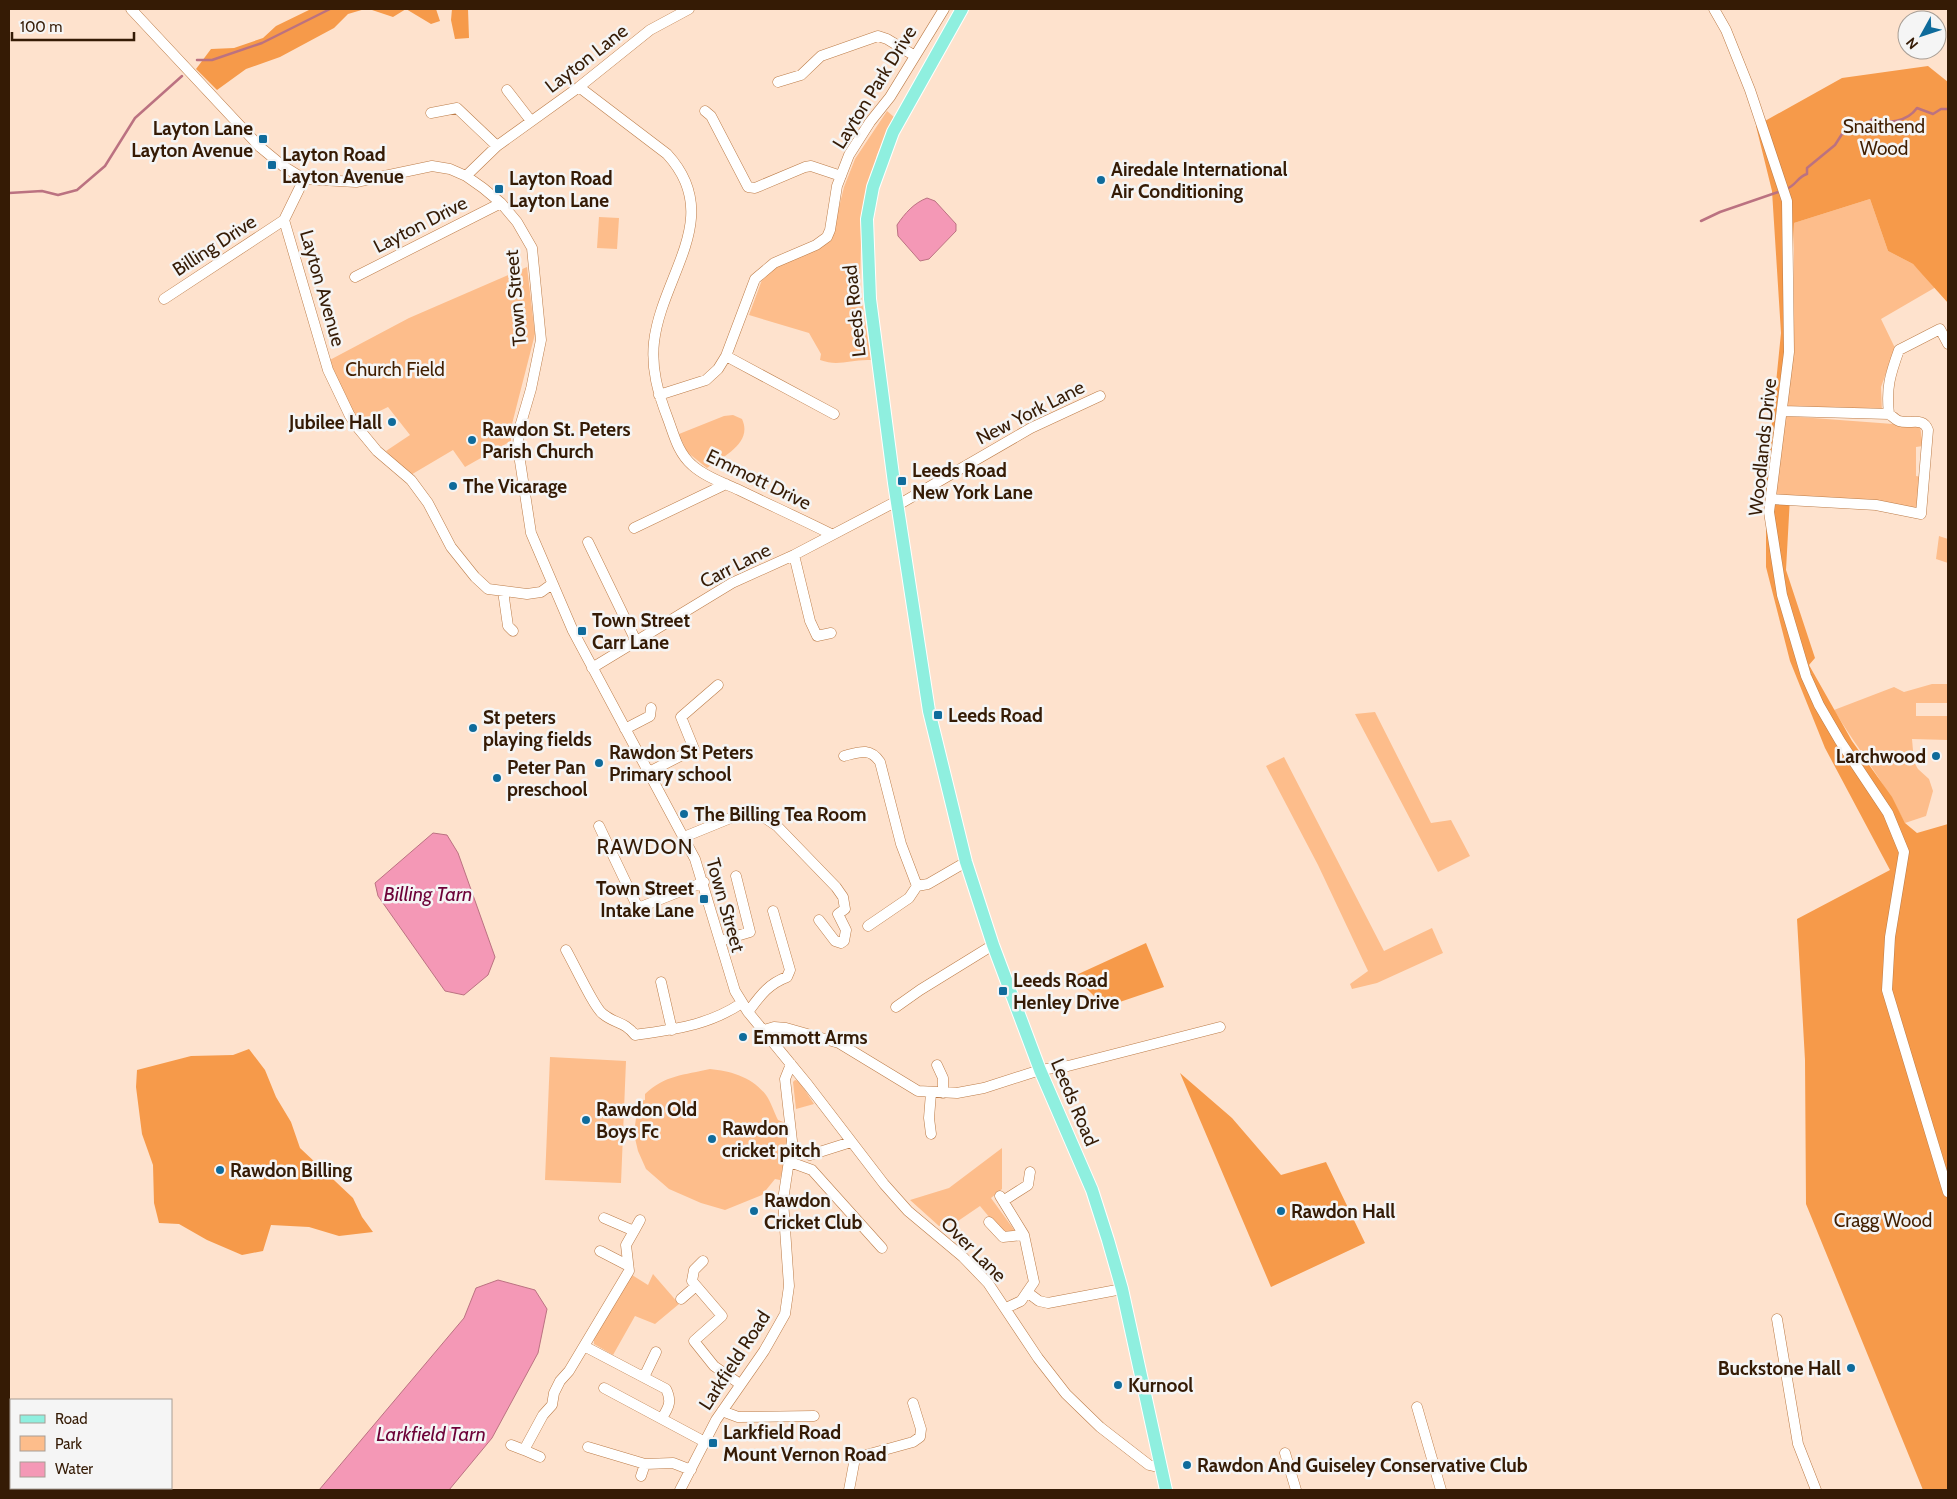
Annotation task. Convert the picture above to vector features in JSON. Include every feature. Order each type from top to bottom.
[{"type":"main road","name":"Leeds Road","points":[[962,9],[893,132],[873,187],[867,219],[867,268],[870,299],[897,503],[929,711],[966,862],[993,945],[1040,1070],[1092,1190],[1122,1289],[1166,1490]]},
{"type":"street","points":[[131,9],[260,147],[283,166],[304,179]]},
{"type":"street","name":"Layton Lane","points":[[466,176],[497,146],[579,87],[650,30],[689,9]]},
{"type":"street","name":"Layton Park Drive","points":[[659,395],[706,380],[718,369],[726,356],[755,279],[774,263],[816,245],[827,237],[830,230],[837,186],[849,155],[864,130],[890,97],[944,9]]},
{"type":"street","name":"Woodlands Drive","points":[[1714,9],[1726,30],[1750,90],[1785,195],[1789,352],[1769,512],[1782,595],[1806,676],[1840,741],[1888,813],[1904,852],[1890,937],[1888,990],[1948,1192]]},
{"type":"street","points":[[778,82],[801,75],[821,56],[878,36],[887,39],[916,56]]},
{"type":"street","name":"Emmott Drive","points":[[579,87],[667,154],[678,166],[690,194],[692,206],[690,232],[662,306],[654,340],[654,374],[659,395],[684,458],[700,471],[831,534]]},
{"type":"street","points":[[507,90],[531,121]]},
{"type":"street","points":[[431,113],[457,108],[497,146]]},
{"type":"street","points":[[705,111],[711,116],[748,187],[755,188],[811,166],[841,176]]},
{"type":"street","name":"Town Street","points":[[304,179],[356,182],[432,166],[441,166],[466,176],[501,203],[517,222],[532,248],[540,340],[531,389],[519,430],[518,448],[531,533],[552,584],[592,668],[684,837],[704,882],[726,967],[742,1003],[791,1064]]},
{"type":"street","name":"Layton Avenue","points":[[304,179],[284,220],[328,370],[350,416],[377,451],[411,480],[428,503],[452,547],[475,578],[488,589],[527,594],[541,592],[552,584]]},
{"type":"street","name":"Layton Drive","points":[[355,277],[501,203]]},
{"type":"street","name":"Billing Drive","points":[[164,299],[284,220]]},
{"type":"street","points":[[1889,414],[1886,393],[1889,377],[1899,350],[1940,329],[1948,344]]},
{"type":"street","points":[[726,356],[834,414]]},
{"type":"street","name":"New York Lane","points":[[897,503],[1030,428],[1100,396]]},
{"type":"street","points":[[1771,499],[1876,505],[1921,514],[1928,430],[1922,422],[1899,421],[1889,414],[1782,412]]},
{"type":"street","points":[[634,528],[726,484]]},
{"type":"street","name":"Carr Lane","points":[[592,668],[732,583],[794,555],[831,534],[897,503]]},
{"type":"street","points":[[588,542],[636,641]]},
{"type":"street","points":[[794,555],[810,621],[817,636],[831,634]]},
{"type":"street","points":[[503,591],[508,626],[513,631]]},
{"type":"street","points":[[648,772],[694,749],[681,718],[691,706],[718,686]]},
{"type":"street","points":[[625,729],[650,716],[651,708]]},
{"type":"street","points":[[844,756],[864,751],[873,754],[880,762],[902,844],[917,886]]},
{"type":"street","points":[[684,837],[732,817],[746,814],[762,816],[777,826],[836,886],[843,897],[849,911],[838,914],[847,934],[841,943],[835,941],[819,920]]},
{"type":"street","points":[[599,826],[638,908],[704,882]]},
{"type":"street","points":[[868,926],[909,898],[917,886],[928,884],[966,862]]},
{"type":"street","points":[[720,941],[750,932],[736,876]]},
{"type":"street","points":[[748,1012],[766,989],[774,982],[787,977],[790,970],[773,911]]},
{"type":"street","points":[[896,1007],[993,945]]},
{"type":"street","points":[[566,950],[596,1006],[603,1015],[628,1026],[635,1035],[704,1023],[723,1016],[742,1003]]},
{"type":"street","points":[[660,982],[672,1030]]},
{"type":"street","points":[[764,1030],[774,1027],[786,1028],[839,1043],[918,1091],[957,1093],[984,1088],[1040,1070],[1068,1066],[1220,1027]]},
{"type":"street","name":"Over Lane","points":[[791,1064],[851,1142],[908,1211],[963,1257],[988,1283],[1038,1358],[1066,1394],[1100,1428],[1149,1465],[1162,1468]]},
{"type":"street","name":"Larkfield Road","points":[[680,1490],[722,1411],[777,1332],[786,1308],[789,1286],[783,1200],[792,1141],[785,1079],[791,1064]]},
{"type":"street","points":[[937,1065],[943,1078],[942,1093]]},
{"type":"street","points":[[931,1093],[929,1118],[931,1134]]},
{"type":"street","points":[[810,1155],[851,1142]]},
{"type":"street","points":[[790,1162],[808,1168],[818,1176],[882,1248]]},
{"type":"street","points":[[1006,1308],[1021,1301],[1034,1282],[1024,1235],[1002,1198],[1028,1185],[1030,1172]]},
{"type":"street","points":[[604,1218],[634,1231]]},
{"type":"street","points":[[524,1450],[543,1415],[552,1405],[554,1392],[560,1381],[569,1371],[628,1271],[626,1245],[640,1220]]},
{"type":"street","points":[[989,1222],[1003,1237],[1024,1235]]},
{"type":"street","points":[[600,1251],[627,1265]]},
{"type":"street","points":[[703,1261],[694,1270],[692,1281],[722,1316],[694,1341],[714,1366],[740,1384]]},
{"type":"street","points":[[681,1299],[696,1286]]},
{"type":"street","points":[[1027,1292],[1039,1301],[1048,1303],[1122,1289]]},
{"type":"street","points":[[1777,1319],[1798,1444],[1816,1490]]},
{"type":"street","points":[[584,1346],[666,1389],[670,1398],[669,1406],[662,1418]]},
{"type":"street","points":[[644,1377],[656,1352]]},
{"type":"street","points":[[604,1388],[705,1442]]},
{"type":"street","points":[[849,1490],[855,1458],[913,1442],[920,1437],[921,1429],[913,1403]]},
{"type":"street","points":[[1418,1407],[1441,1490]]},
{"type":"street","points":[[722,1411],[738,1417],[814,1416]]},
{"type":"street","points":[[511,1445],[540,1457]]},
{"type":"street","points":[[588,1448],[645,1464],[673,1463],[691,1470]]},
{"type":"street","points":[[1285,1452],[1296,1490]]},
{"type":"street","points":[[641,1476],[645,1464]]},
{"type":"green space","points":[[311,9],[365,9],[348,14],[334,28],[280,57],[246,69],[217,90],[196,69],[211,49],[234,48],[263,38],[276,26]]},
{"type":"green space","points":[[369,9],[406,9],[393,17]]},
{"type":"green space","points":[[406,9],[436,9],[440,21],[431,24]]},
{"type":"green space","points":[[452,9],[468,9],[469,38],[455,39],[451,20]]},
{"type":"green space","points":[[1928,66],[1948,82],[1948,303],[1913,264],[1888,251],[1870,199],[1794,223],[1787,407],[1776,495],[1790,497],[1786,570],[1815,658],[1809,665],[1852,741],[1892,797],[1905,823],[1917,833],[1948,824],[1948,1490],[1923,1490],[1806,1204],[1805,1060],[1797,919],[1890,870],[1825,748],[1790,661],[1766,567],[1766,482],[1781,333],[1772,191],[1756,126],[1842,78]]},
{"type":"green space","points":[[887,111],[894,117],[877,155],[865,201],[861,242],[860,288],[871,360],[839,363],[827,362],[820,360],[821,354],[809,333],[749,315],[763,277],[772,268],[831,239],[844,187],[855,159]]},
{"type":"green space","points":[[1870,199],[1888,251],[1913,264],[1936,287],[1881,319],[1895,348],[1881,387],[1882,412],[1787,407],[1794,350],[1794,223]]},
{"type":"green space","points":[[599,217],[619,218],[617,249],[597,248]]},
{"type":"green space","name":"Church Field","points":[[527,267],[535,334],[511,428],[511,441],[465,467],[453,450],[409,476],[386,451],[410,435],[388,407],[355,423],[326,362],[409,318]]},
{"type":"green space","points":[[733,415],[742,419],[744,435],[728,454],[707,468],[687,452],[679,434],[724,416]]},
{"type":"green space","points":[[1786,416],[1920,426],[1923,446],[1916,447],[1916,476],[1921,477],[1919,507],[1915,511],[1776,495]]},
{"type":"green space","points":[[1939,536],[1948,539],[1948,563],[1936,559]]},
{"type":"green space","points":[[1932,684],[1948,684],[1948,703],[1916,703],[1916,716],[1948,716],[1948,740],[1912,739],[1914,762],[1918,769],[1929,779],[1933,791],[1926,816],[1905,823],[1889,794],[1834,710],[1894,687],[1904,692]]},
{"type":"green space","points":[[1375,712],[1431,823],[1451,820],[1470,856],[1438,872],[1355,714]]},
{"type":"green space","points":[[1284,757],[1384,951],[1432,928],[1443,953],[1377,983],[1352,989],[1350,984],[1368,971],[1318,865],[1266,766]]},
{"type":"green space","points":[[1146,943],[1164,987],[1105,1007],[1074,976]]},
{"type":"green space","points":[[249,1049],[265,1070],[276,1097],[291,1122],[300,1148],[353,1198],[362,1217],[373,1232],[339,1236],[309,1227],[271,1225],[263,1251],[242,1255],[207,1240],[179,1224],[159,1223],[154,1203],[153,1165],[142,1134],[136,1087],[137,1070],[191,1056],[233,1055]]},
{"type":"green space","name":"Rawdon Old Boys Fc","points":[[550,1057],[626,1061],[621,1183],[545,1180]]},
{"type":"green space","name":"Rawdon cricket pitch","points":[[710,1069],[726,1071],[748,1079],[766,1095],[778,1120],[786,1123],[788,1145],[780,1180],[775,1179],[762,1195],[725,1210],[701,1203],[669,1189],[646,1169],[638,1151],[634,1134],[638,1102],[645,1100],[645,1094],[652,1088],[668,1079]]},
{"type":"green space","points":[[1180,1073],[1232,1118],[1281,1175],[1326,1162],[1365,1243],[1271,1287]]},
{"type":"green space","points":[[795,1080],[799,1081],[814,1104],[796,1109],[793,1082]]},
{"type":"green space","points":[[1002,1148],[1002,1189],[991,1198],[1015,1231],[1008,1235],[1000,1230],[980,1206],[958,1221],[939,1226],[910,1200],[949,1188]]},
{"type":"green space","points":[[653,1274],[679,1304],[655,1324],[635,1316],[613,1355],[594,1344],[594,1337],[632,1275],[648,1285]]},
{"type":"water","points":[[927,198],[935,201],[956,224],[956,231],[929,259],[920,261],[898,236],[897,225],[910,209]]},
{"type":"water","name":"Billing Tarn","points":[[433,833],[447,835],[458,853],[495,957],[488,975],[464,995],[445,991],[378,896],[375,883]]},
{"type":"water","name":"Larkfield Tarn","points":[[498,1280],[535,1290],[547,1309],[538,1353],[492,1438],[449,1490],[319,1490],[464,1318],[476,1288]]},
{"type":"waterway","points":[[197,60],[212,60],[262,43],[330,9]]},
{"type":"waterway","points":[[9,193],[42,191],[58,195],[77,190],[105,166],[135,118],[182,76]]},
{"type":"waterway","points":[[1786,189],[1807,174],[1807,168],[1835,145],[1842,134],[1860,131],[1862,125],[1868,124],[1872,119],[1897,121],[1913,113],[1917,108],[1933,114],[1941,109],[1948,109]]},
{"type":"waterway","points":[[1701,221],[1720,212],[1781,191]]},
{"type":"place","name":"Layton Lane Layton Avenue","points":[[263,139]]},
{"type":"place","name":"Layton Road Layton Avenue","points":[[272,165]]},
{"type":"place","name":"Airedale International Air Conditioning","points":[[1101,180]]},
{"type":"place","name":"Layton Road Layton Lane","points":[[499,189]]},
{"type":"place","name":"Jubilee Hall","points":[[392,422]]},
{"type":"place","name":"Rawdon St. Peters Parish Church","points":[[472,440]]},
{"type":"place","name":"Leeds Road New York Lane","points":[[902,481]]},
{"type":"place","name":"The Vicarage","points":[[453,486]]},
{"type":"place","name":"Town Street Carr Lane","points":[[582,631]]},
{"type":"place","name":"Leeds Road","points":[[938,715]]},
{"type":"place","name":"St peters playing fields","points":[[473,728]]},
{"type":"place","name":"Larchwood","points":[[1936,756]]},
{"type":"place","name":"Rawdon St Peters Primary school","points":[[599,763]]},
{"type":"place","name":"Peter Pan preschool","points":[[497,778]]},
{"type":"place","name":"The Billing Tea Room","points":[[684,814]]},
{"type":"place","name":"Town Street Intake Lane","points":[[704,899]]},
{"type":"place","name":"Leeds Road Henley Drive","points":[[1003,991]]},
{"type":"place","name":"Emmott Arms","points":[[743,1037]]},
{"type":"place","name":"Rawdon Old Boys Fc","points":[[586,1120]]},
{"type":"place","name":"Rawdon cricket pitch","points":[[712,1139]]},
{"type":"place","name":"Rawdon Billing","points":[[220,1170]]},
{"type":"place","name":"Rawdon Cricket Club","points":[[754,1211]]},
{"type":"place","name":"Rawdon Hall","points":[[1281,1211]]},
{"type":"place","name":"Buckstone Hall","points":[[1851,1368]]},
{"type":"place","name":"Kurnool","points":[[1118,1385]]},
{"type":"place","name":"Larkfield Road Mount Vernon Road","points":[[713,1443]]},
{"type":"place","name":"Rawdon And Guiseley Conservative Club","points":[[1187,1465]]},
{"type":"district","name":"RAWDON","points":[[645,847]]},
{"type":"park label","name":"Snaithend Wood","points":[[1884,137]]},
{"type":"park label","name":"Cragg Wood","points":[[1883,1220]]}]
